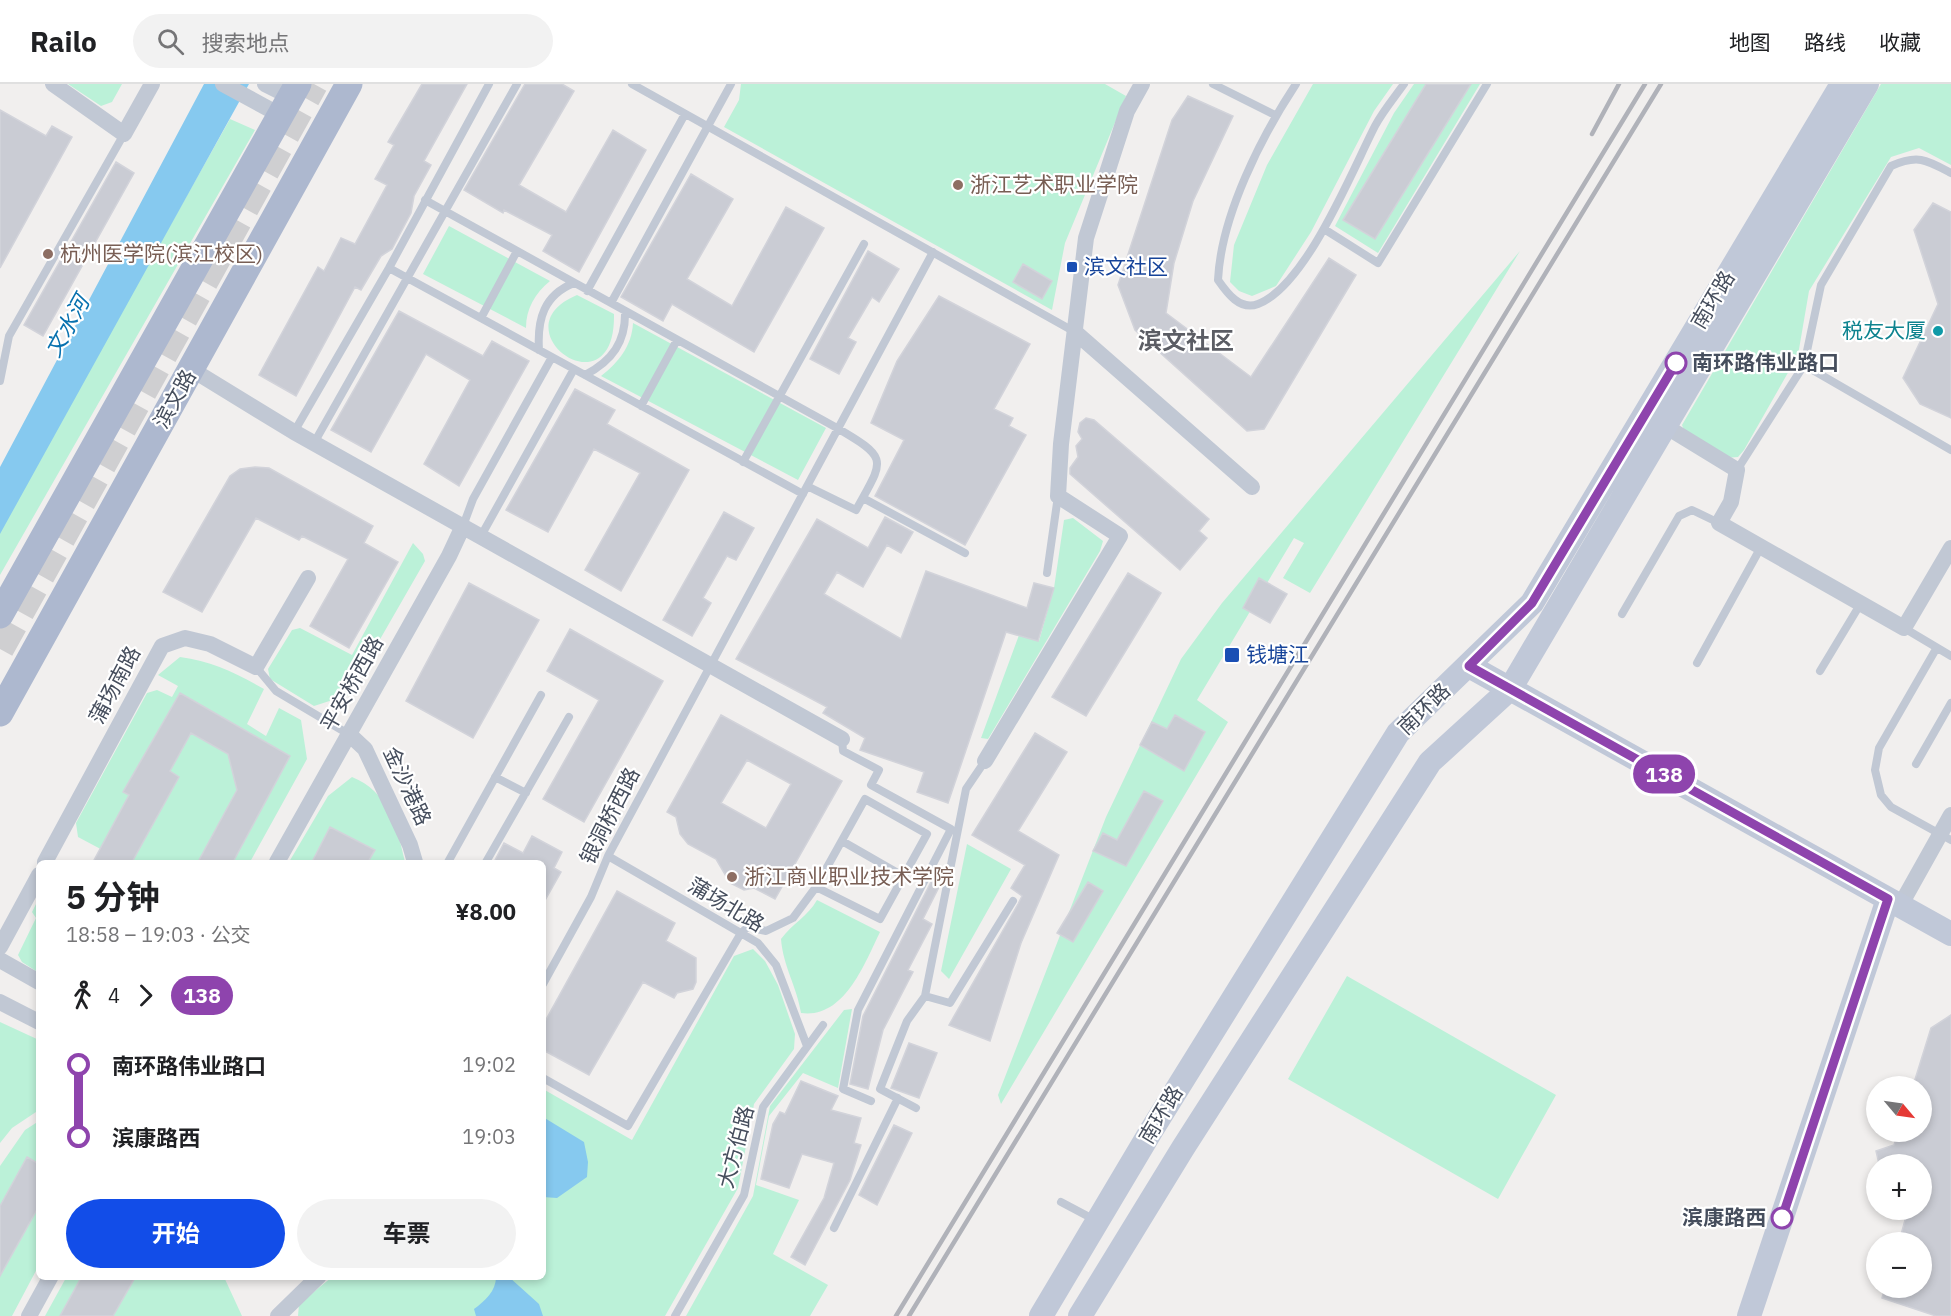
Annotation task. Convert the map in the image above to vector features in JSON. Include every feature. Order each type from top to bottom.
[{"type":"main road","name":"滨文路","points":[[0,712],[349,84]]},
{"type":"main road","name":"南环路","points":[[1041,1316],[1151,1131],[1398,733],[1532,603],[1842,84]]},
{"type":"main road","name":"南环路","points":[[1080,1316],[1183,1148],[1430,762],[1510,689],[1867,84]]},
{"type":"main road","points":[[0,615],[277,95]]},
{"type":"main road","points":[[1469,666],[1951,934]]},
{"type":"main road","points":[[1749,1316],[1894,902]]},
{"type":"street","points":[[53,84],[124,134],[152,84]]},
{"type":"street","points":[[223,84],[277,95]]},
{"type":"street","points":[[985,761],[1120,536],[1058,496],[1061,444],[1086,238],[1127,111],[1142,84]]},
{"type":"street","points":[[1075,332],[1252,487]]},
{"type":"street","points":[[192,369],[294,432],[842,739]]},
{"type":"street","points":[[1665,426],[1737,470],[1731,502],[1719,523],[1904,628],[1949,555]]},
{"type":"street","name":"平安桥西路","points":[[278,860],[350,735],[449,556],[463,526]]},
{"type":"street","points":[[256,667],[308,578]]},
{"type":"street","name":"蒲场南路","points":[[46,860],[162,646],[185,638],[210,644],[256,667]]},
{"type":"street","name":"金沙港路","points":[[350,735],[365,749],[410,845],[414,860]]},
{"type":"street","points":[[1894,902],[1946,837],[1951,815]]},
{"type":"street","points":[[1,941],[36,879]]},
{"type":"street","points":[[0,960],[36,980]]},
{"type":"street","points":[[0,1002],[36,1020]]},
{"type":"street","points":[[29,1316],[49,1280]]},
{"type":"street","points":[[278,1316],[315,1280]]},
{"type":"lane","points":[[294,432],[389,268],[489,84]]},
{"type":"lane","points":[[314,443],[409,279],[517,84]]},
{"type":"lane","points":[[632,84],[1075,332]]},
{"type":"lane","points":[[611,303],[731,84]]},
{"type":"lane","points":[[1214,84],[1275,115]]},
{"type":"lane","points":[[1296,84],[1275,115],[1225,232],[1218,280],[1231,298],[1244,304],[1258,304],[1290,280],[1324,229],[1377,123],[1404,84]]},
{"type":"lane","points":[[1324,229],[1378,263],[1487,84]]},
{"type":"lane","points":[[587,291],[685,114]]},
{"type":"lane","points":[[0,381],[9,336],[124,134]]},
{"type":"lane","points":[[1737,470],[1803,365],[1821,285],[1891,166],[1905,159],[1924,159],[1951,173]]},
{"type":"lane","points":[[425,200],[837,428],[870,447],[877,458],[876,474],[856,510],[807,486]]},
{"type":"lane","points":[[743,462],[864,244]]},
{"type":"lane","points":[[481,318],[517,251]]},
{"type":"lane","name":"银洞桥西路","points":[[546,979],[591,897],[608,856],[933,252]]},
{"type":"lane","points":[[389,268],[803,495]]},
{"type":"lane","points":[[539,350],[540,320],[548,300],[560,289],[574,283]]},
{"type":"lane","points":[[585,375],[601,367],[620,346],[625,326],[625,311]]},
{"type":"lane","points":[[641,406],[677,340]]},
{"type":"lane","points":[[463,526],[473,499],[552,357]]},
{"type":"lane","points":[[1803,365],[1951,450]]},
{"type":"lane","points":[[481,537],[574,369]]},
{"type":"lane","points":[[1047,573],[1058,496]]},
{"type":"lane","points":[[863,498],[965,553]]},
{"type":"lane","points":[[1622,614],[1679,516],[1692,510],[1719,523]]},
{"type":"lane","points":[[1696,663],[1761,547]]},
{"type":"lane","points":[[1820,671],[1861,603]]},
{"type":"lane","points":[[1904,628],[1951,656]]},
{"type":"lane","points":[[1936,648],[1879,748],[1875,770],[1881,795],[1891,807],[1946,837]]},
{"type":"lane","points":[[256,667],[276,691],[350,735]]},
{"type":"lane","points":[[449,860],[541,695]]},
{"type":"lane","points":[[1916,764],[1951,703]]},
{"type":"lane","points":[[487,860],[569,717]]},
{"type":"lane","points":[[842,739],[843,751],[879,770],[871,785],[951,829],[858,1010],[843,1089],[871,1101]]},
{"type":"lane","points":[[916,1108],[880,1089],[907,1021],[925,996],[966,789],[985,761]]},
{"type":"lane","points":[[495,777],[526,793]]},
{"type":"lane","points":[[546,1080],[628,1126],[741,933],[748,927],[766,931],[793,918],[816,887],[865,799],[927,834],[880,919],[816,887]]},
{"type":"lane","points":[[842,841],[903,876]]},
{"type":"lane","name":"蒲场北路","points":[[608,856],[758,943],[776,965],[807,1046]]},
{"type":"lane","points":[[925,996],[950,1003],[1013,901]]},
{"type":"lane","name":"大方伯路","points":[[675,1316],[744,1196],[763,1107],[823,1025]]},
{"type":"lane","points":[[834,1227],[898,1098]]},
{"type":"lane","points":[[1061,1202],[1098,1222]]},
{"type":"green space","points":[[68,84],[122,84],[112,102],[101,106]]},
{"type":"green space","name":"浙江艺术职业学院","points":[[741,84],[1105,84],[1126,96],[1065,243],[1052,310],[724,127],[739,100]]},
{"type":"green space","points":[[1313,84],[1393,84],[1374,111],[1311,232],[1276,286],[1252,296],[1239,291],[1230,282],[1234,245],[1267,165]]},
{"type":"green space","points":[[1414,84],[1480,84],[1378,253],[1335,226],[1394,113]]},
{"type":"green space","points":[[1881,84],[1951,84],[1951,165],[1919,148],[1891,157],[1809,291],[1798,355],[1744,450],[1738,457],[1724,458],[1686,435],[1682,425]]},
{"type":"green space","points":[[230,119],[255,130],[0,575],[0,528]]},
{"type":"green space","points":[[449,226],[550,281],[532,302],[526,328],[423,274]]},
{"type":"green space","points":[[1520,251],[1310,593],[1283,578],[1304,543],[1294,538],[1197,700],[1228,722],[1001,1104],[998,1095],[1106,817],[1181,659],[1222,603]]},
{"type":"green space","points":[[577,295],[614,314],[610,344],[598,359],[582,362],[565,356],[553,343],[548,327],[555,310]]},
{"type":"green space","points":[[633,323],[826,428],[798,480],[601,376],[623,353],[630,339]]},
{"type":"green space","points":[[1073,518],[1103,541],[1100,551],[988,739],[981,738],[1019,635],[1039,641],[1054,588],[1064,520]]},
{"type":"green space","points":[[413,543],[423,554],[425,561],[348,695],[314,706],[270,679],[268,669],[292,630],[300,628],[352,655]]},
{"type":"green space","points":[[180,657],[203,661],[224,668],[264,689],[247,724],[266,736],[279,708],[301,720],[307,759],[251,860],[121,860],[78,837],[76,823],[147,693],[157,690],[172,697],[178,686],[158,675]]},
{"type":"green space","points":[[352,777],[374,791],[394,823],[404,860],[290,860],[328,796]]},
{"type":"green space","points":[[967,844],[1011,869],[949,979],[941,971]]},
{"type":"green space","points":[[817,900],[880,932],[859,974],[841,999],[829,1008],[816,1013],[801,1013],[784,958],[781,939]]},
{"type":"green space","points":[[36,904],[36,918],[32,912]]},
{"type":"green space","points":[[36,918],[36,971],[22,962],[18,955]]},
{"type":"green space","points":[[753,949],[765,961],[778,985],[795,1034],[794,1049],[754,1104],[738,1188],[665,1316],[298,1316],[299,1304],[328,1280],[546,1280],[546,1091],[632,1140],[734,956]]},
{"type":"green space","points":[[1347,976],[1556,1095],[1498,1199],[1288,1079]]},
{"type":"green space","points":[[852,1009],[838,1088],[803,1073],[769,1116],[756,1185],[799,1200],[773,1254],[828,1285],[810,1316],[686,1316],[753,1196],[770,1106],[844,1010]]},
{"type":"green space","points":[[0,1022],[36,1039],[36,1112],[12,1128],[0,1143]]},
{"type":"green space","points":[[36,1123],[36,1271],[12,1316],[0,1316],[0,1166],[25,1130]]},
{"type":"green space","points":[[65,1280],[225,1280],[242,1316],[45,1316]]},
{"type":"water","points":[[204,84],[249,84],[0,534],[0,467]]},
{"type":"water","points":[[546,1119],[584,1142],[588,1162],[587,1177],[557,1198],[546,1197]]},
{"type":"water","points":[[496,1280],[512,1280],[539,1304],[543,1316],[476,1316],[474,1309],[486,1299]]},
{"type":"building","points":[[422,84],[467,84],[424,161],[431,165],[414,196],[411,213],[392,249],[381,256],[361,290],[355,287],[296,396],[259,375],[318,267],[324,271],[341,238],[355,244],[387,185],[375,179],[394,145],[388,142]]},
{"type":"building","points":[[525,84],[562,84],[574,91],[519,185],[566,212],[613,130],[646,150],[579,272],[543,251],[552,235],[504,210],[503,213],[464,190]]},
{"type":"building","points":[[1426,84],[1471,84],[1375,239],[1343,220]]},
{"type":"building","points":[[1188,96],[1233,116],[1193,201],[1174,263],[1166,313],[1251,377],[1329,258],[1356,275],[1264,429],[1247,431],[1135,330],[1118,285],[1172,120]]},
{"type":"building","points":[[0,110],[46,136],[52,126],[72,137],[0,268]]},
{"type":"building","points":[[116,162],[134,173],[43,336],[24,325]]},
{"type":"building","points":[[691,174],[733,199],[687,279],[732,306],[786,207],[824,228],[754,352],[672,304],[663,321],[621,297]]},
{"type":"building","name":"税友大厦","points":[[1933,203],[1951,212],[1951,418],[1920,404],[1903,378],[1938,304],[1914,230]]},
{"type":"building","points":[[868,251],[899,269],[879,302],[872,297],[848,338],[856,342],[839,374],[810,359]]},
{"type":"building","points":[[1023,264],[1052,281],[1042,299],[1013,282]]},
{"type":"building","points":[[939,296],[1030,344],[994,409],[1013,418],[1009,426],[1026,435],[965,545],[875,496],[904,440],[871,423],[897,361]]},
{"type":"building","points":[[399,311],[483,356],[492,341],[529,361],[459,486],[424,464],[470,380],[426,354],[371,452],[331,430]]},
{"type":"building","points":[[575,389],[615,410],[607,424],[689,470],[621,591],[585,570],[640,473],[594,449],[548,532],[506,510]]},
{"type":"building","points":[[1086,418],[1094,420],[1209,519],[1199,531],[1207,538],[1180,570],[1070,474],[1070,468],[1078,457],[1076,446],[1082,439],[1078,432],[1080,423]]},
{"type":"building","points":[[269,468],[373,526],[364,543],[398,562],[349,648],[310,626],[348,559],[302,536],[299,540],[256,518],[202,612],[163,592],[230,476],[240,469]]},
{"type":"building","points":[[724,512],[754,528],[736,560],[727,556],[703,598],[711,603],[692,636],[663,620]]},
{"type":"building","points":[[885,517],[913,532],[901,553],[887,545],[863,587],[837,572],[824,594],[901,639],[926,571],[1027,608],[1034,583],[1054,588],[1038,641],[1006,632],[948,803],[917,792],[924,772],[860,750],[865,738],[823,713],[827,707],[736,659],[817,519],[868,548]]},
{"type":"building","points":[[1128,573],[1161,593],[1086,716],[1052,697]]},
{"type":"building","points":[[1259,578],[1287,594],[1270,623],[1243,608]]},
{"type":"building","points":[[469,583],[539,620],[473,738],[406,701]]},
{"type":"building","points":[[570,629],[663,681],[584,822],[543,799],[599,700],[547,671]]},
{"type":"building","points":[[180,693],[290,756],[234,860],[199,860],[237,790],[228,754],[191,733],[170,771],[179,777],[133,860],[94,860],[129,795],[123,792]]},
{"type":"building","points":[[721,715],[842,781],[775,899],[754,888],[744,890],[730,883],[716,859],[688,844],[680,834],[676,817],[667,812]],"holes":[[[747,760],[791,784],[766,828],[721,803]]]},
{"type":"building","points":[[1175,715],[1205,732],[1184,771],[1140,745],[1152,722],[1167,729]]},
{"type":"building","points":[[1035,733],[1067,752],[1018,831],[1059,855],[1021,943],[990,1041],[949,1025],[1022,896],[1011,888],[1025,865],[972,835]]},
{"type":"building","points":[[1144,791],[1163,801],[1126,866],[1093,851],[1103,833],[1117,840]]},
{"type":"building","points":[[330,827],[375,850],[369,860],[313,860]]},
{"type":"building","points":[[532,836],[562,852],[554,868],[561,872],[546,899],[546,860],[495,860],[504,843],[523,853]]},
{"type":"building","points":[[936,872],[942,876],[941,883],[923,919],[932,924],[908,970],[913,972],[883,1030],[868,1089],[850,1084],[863,1016]]},
{"type":"building","points":[[1088,882],[1103,891],[1073,942],[1057,933]]},
{"type":"building","points":[[617,891],[675,923],[666,941],[696,958],[696,982],[693,989],[677,993],[674,998],[643,982],[589,1075],[546,1052],[546,1020]]},
{"type":"building","points":[[1951,1015],[1951,1316],[1936,1316],[1882,1298],[1932,1298],[1932,1232],[1902,1232],[1905,1220],[1932,1220],[1932,1154],[1877,1154],[1876,1151],[1894,1145],[1895,1142],[1932,1142],[1932,1076],[1916,1076],[1931,1028]]},
{"type":"building","points":[[909,1043],[937,1053],[919,1098],[891,1088]]},
{"type":"building","points":[[801,1081],[838,1096],[831,1110],[861,1118],[854,1143],[861,1145],[850,1180],[805,1265],[791,1257],[824,1198],[834,1163],[802,1154],[789,1188],[761,1179],[773,1124],[780,1112],[785,1114]]},
{"type":"building","points":[[894,1125],[912,1133],[877,1205],[859,1195]]},
{"type":"building","points":[[27,1157],[36,1162],[36,1211],[0,1276],[0,1206]]},
{"type":"building","points":[[80,1280],[134,1280],[113,1316],[60,1316]]},
{"type":"tunnel","points":[[0,649],[314,84]]},
{"type":"railway","points":[[1592,134],[1619,84]]},
{"type":"railway","points":[[896,1316],[1645,84]]},
{"type":"railway","points":[[909,1316],[1661,84]]},
{"type":"bus line","name":"138","points":[[1676,363],[1532,603],[1469,666],[1888,899],[1782,1218]]},
{"type":"place","name":"浙江艺术职业学院","points":[[958,185]]},
{"type":"place","name":"杭州医学院(滨江校区)","points":[[48,254]]},
{"type":"place","name":"滨文社区","points":[[1072,267]]},
{"type":"place","name":"税友大厦","points":[[1938,331]]},
{"type":"place","name":"南环路伟业路口","points":[[1676,363]]},
{"type":"place","name":"钱塘江","points":[[1232,655]]},
{"type":"place","name":"浙江商业职业技术学院","points":[[732,877]]},
{"type":"place","name":"滨康路西","points":[[1782,1218]]},
{"type":"district","name":"滨文社区","points":[[1186,341]]},
{"type":"water label","name":"文水河","points":[[67,326]]}]
